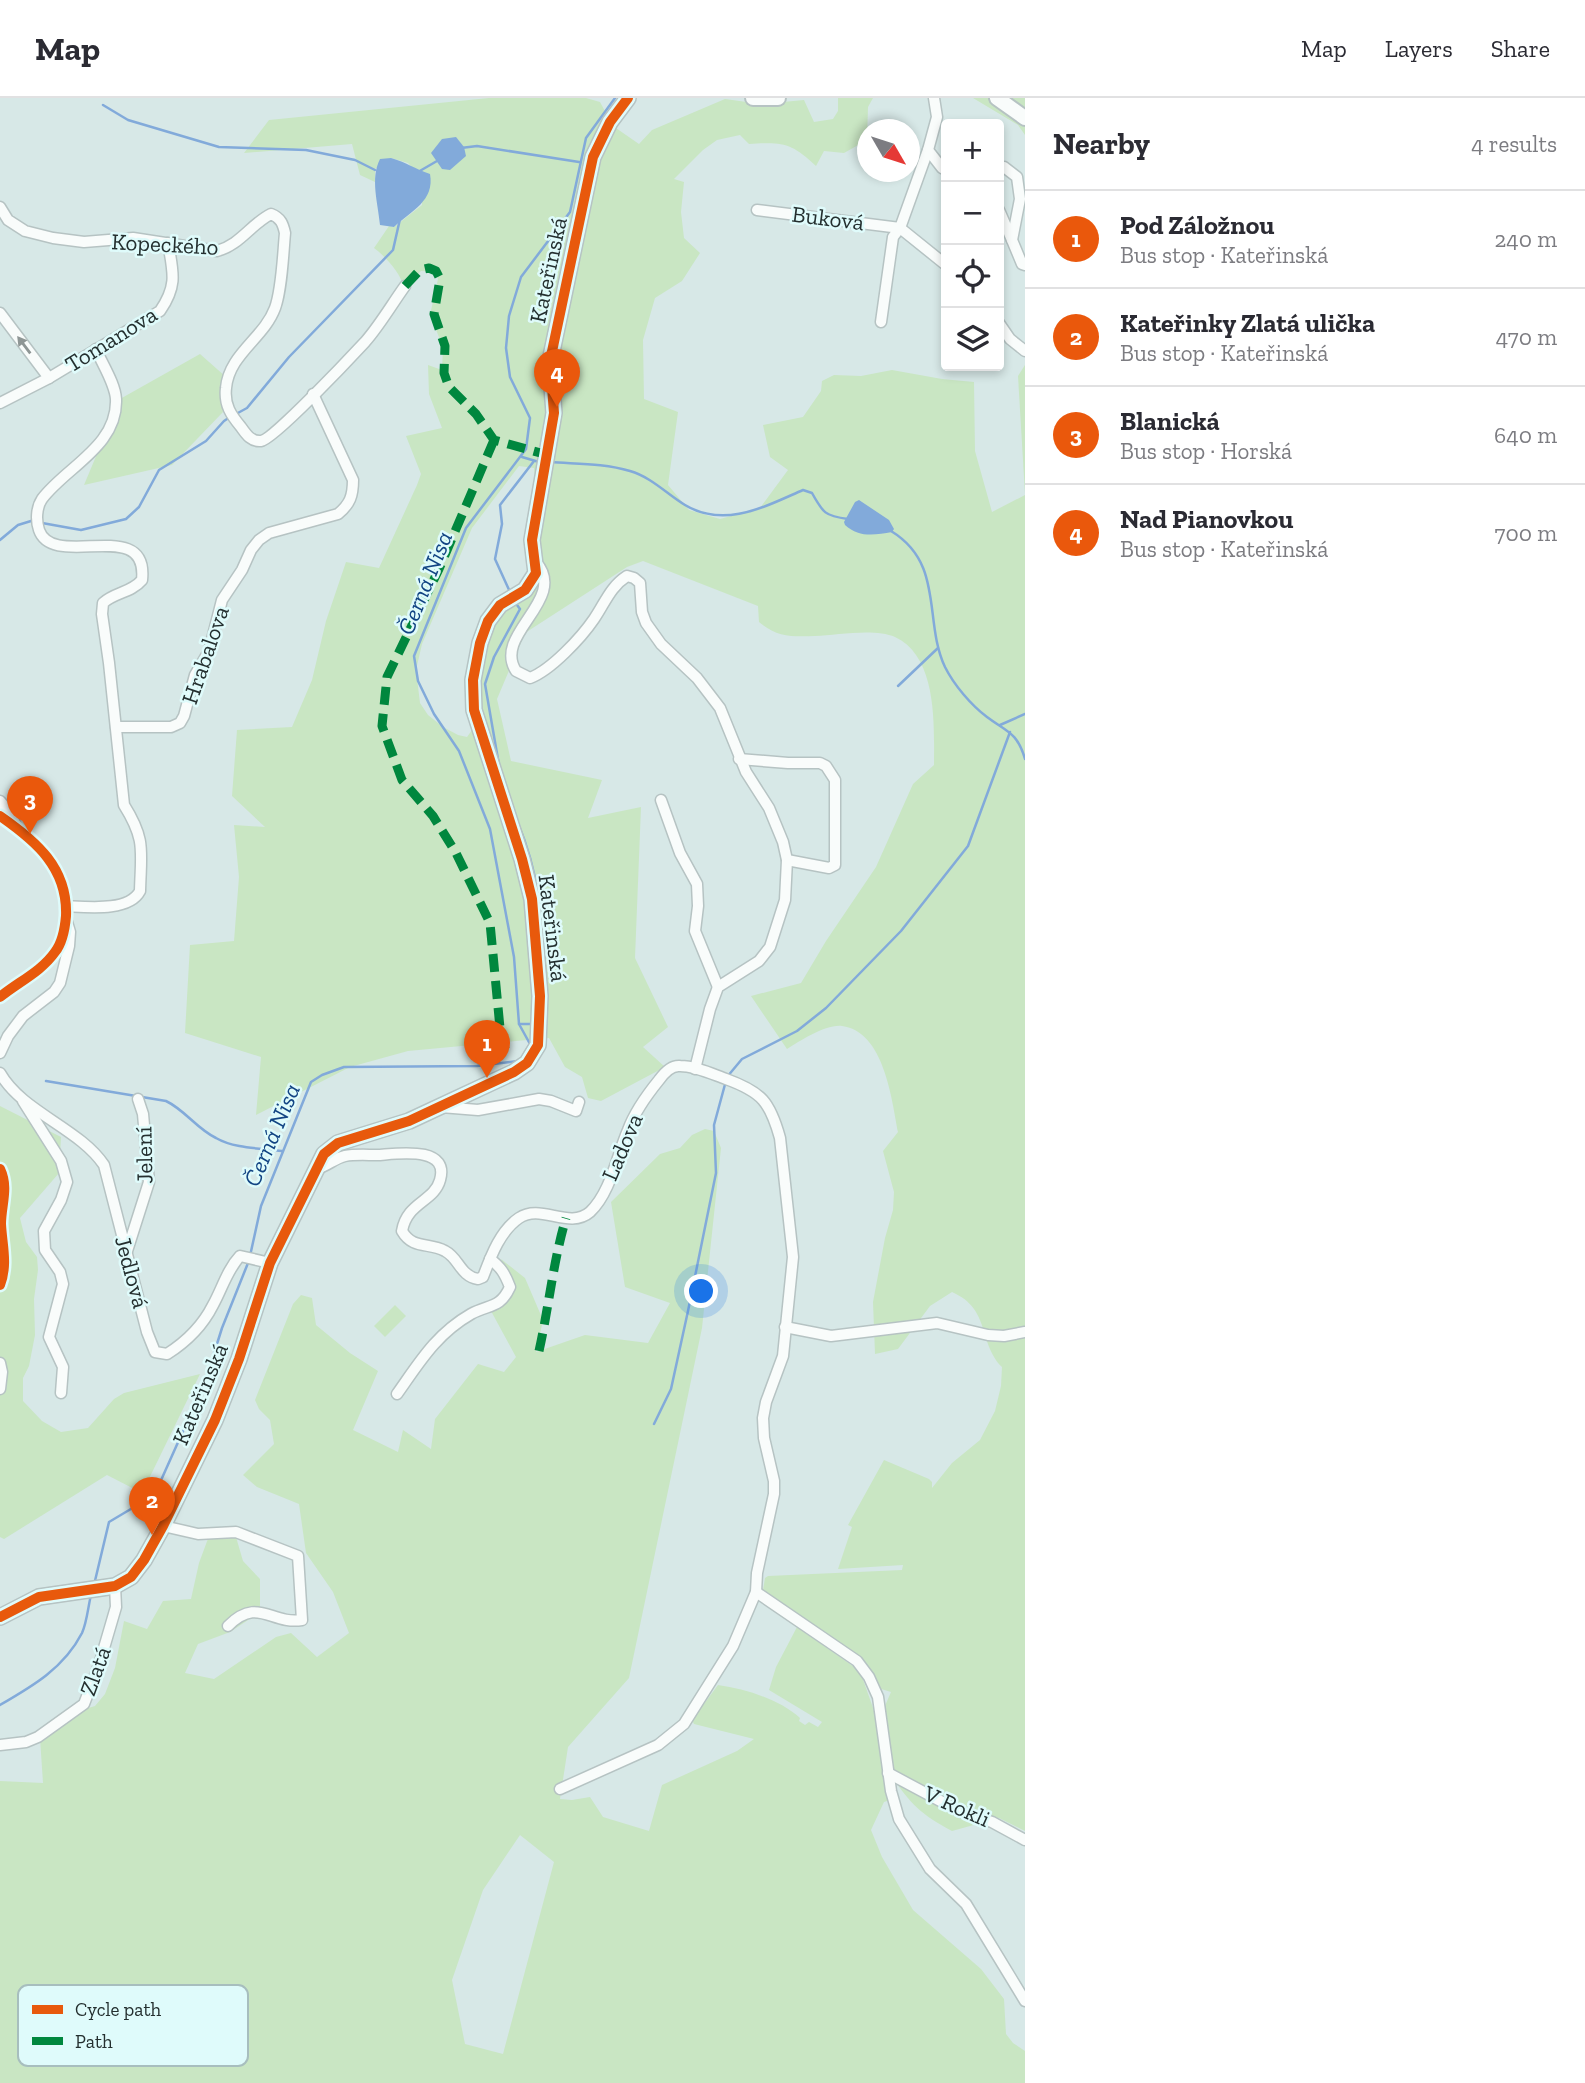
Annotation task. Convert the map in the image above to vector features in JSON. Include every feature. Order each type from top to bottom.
[{"type":"street","name":"Kateřinská","points":[[102,1588],[131,1577],[163,1526],[215,1420],[239,1359],[265,1262],[324,1154],[338,1143],[409,1121],[527,1063],[538,1045],[540,996],[532,899],[522,859],[474,710],[473,680],[480,643],[488,621],[500,605],[532,582],[536,573],[532,540],[554,413],[550,361],[593,157],[610,122],[628,98]]},
{"type":"street","points":[[753,98],[778,98]]},
{"type":"street","name":"Buková","points":[[881,322],[891,244],[900,228],[928,150],[937,117],[934,98]]},
{"type":"street","points":[[997,98],[1025,118]]},
{"type":"street","points":[[928,150],[941,167]]},
{"type":"street","points":[[1004,168],[1017,177],[1020,199],[1012,240]]},
{"type":"street","name":"Kopeckého","points":[[0,207],[8,220],[25,231],[53,238],[84,242],[133,237],[217,251],[240,240],[262,219],[271,214],[277,216],[285,233],[276,307],[267,324],[234,363],[226,387],[226,404],[250,439],[261,441],[272,437],[283,428],[366,340],[405,286]]},
{"type":"street","name":"Buková","points":[[757,210],[900,228]]},
{"type":"street","points":[[1004,222],[1022,264],[1025,265]]},
{"type":"street","points":[[900,228],[941,261]]},
{"type":"street","name":"Tomanova","points":[[0,403],[49,378],[160,311],[170,298],[175,282],[168,243]]},
{"type":"street","points":[[0,313],[49,378]]},
{"type":"street","points":[[1004,330],[1025,351]]},
{"type":"street","points":[[66,906],[101,907],[128,903],[136,898],[140,891],[141,838],[124,805],[102,614],[103,603],[109,597],[135,588],[142,580],[141,561],[136,554],[126,549],[99,545],[58,547],[46,541],[39,532],[36,515],[41,500],[98,446],[111,423],[116,398],[96,349]]},
{"type":"street","name":"Hrabalova","points":[[117,727],[171,727],[180,723],[195,676],[209,651],[222,600],[259,540],[269,533],[338,514],[347,507],[353,495],[353,480],[313,394]]},
{"type":"street","points":[[536,562],[543,571],[544,585],[531,617],[511,648],[510,655],[516,671],[530,678],[541,674],[585,631],[618,582],[627,576],[634,578],[640,583],[642,612],[646,623],[661,645],[697,678],[720,708],[739,759],[769,808],[783,842],[787,860],[785,900],[770,947],[759,961],[718,987],[695,1069]]},
{"type":"street","points":[[739,759],[820,763],[826,766],[835,780],[835,865],[829,868],[787,860]]},
{"type":"street","points":[[661,800],[681,853],[697,884],[695,931],[718,987]]},
{"type":"street","points":[[0,801],[11,814],[16,828]]},
{"type":"street","points":[[0,816],[39,846],[53,863],[62,882],[66,906],[61,941],[53,954],[33,974],[0,997]]},
{"type":"street","points":[[0,1053],[8,1036],[23,1016],[61,983],[69,946],[70,932],[66,919]]},
{"type":"street","name":"Ladova","points":[[315,1169],[327,1166],[342,1156],[420,1152],[432,1157],[439,1166],[440,1179],[435,1189],[404,1218],[402,1231],[406,1239],[421,1247],[442,1249],[450,1254],[463,1273],[474,1279],[483,1277],[505,1233],[520,1217],[542,1213],[575,1219],[583,1218],[591,1211],[612,1173],[635,1112],[673,1067],[679,1065],[695,1069],[748,1087],[766,1102],[775,1120],[780,1138],[793,1240],[792,1266],[783,1356],[763,1418],[774,1494],[755,1592],[733,1646],[684,1724],[658,1745],[560,1790]]},
{"type":"street","name":"Jedlová","points":[[0,1073],[19,1094],[90,1150],[104,1165],[147,1332],[155,1352],[167,1354],[202,1323],[233,1264],[240,1256],[265,1262]]},
{"type":"street","points":[[19,1094],[61,1161],[67,1182],[44,1231],[45,1250],[60,1272],[63,1284],[49,1337],[63,1367],[61,1393]]},
{"type":"street","name":"Jelení","points":[[127,1251],[149,1182],[143,1114],[138,1099]]},
{"type":"street","points":[[440,1107],[478,1110],[539,1099],[576,1111],[579,1102]]},
{"type":"street","points":[[0,1169],[5,1185],[1,1224],[5,1255],[0,1285]]},
{"type":"street","points":[[397,1394],[438,1338],[473,1313],[491,1308],[504,1299],[510,1287],[507,1278],[501,1267],[490,1259]]},
{"type":"street","points":[[785,1326],[831,1336],[937,1324],[996,1336],[1025,1332]]},
{"type":"street","points":[[0,1363],[0,1389]]},
{"type":"street","points":[[163,1526],[198,1534],[236,1532],[298,1556],[302,1620],[293,1622],[251,1611],[228,1626]]},
{"type":"street","points":[[0,1617],[39,1597],[102,1588]]},
{"type":"street","name":"Zlatá","points":[[0,1745],[26,1742],[38,1737],[84,1704],[117,1607],[102,1588]]},
{"type":"street","points":[[755,1592],[857,1661],[869,1677],[878,1697],[891,1791],[900,1819],[930,1869],[966,1905],[1025,2001]]},
{"type":"street","name":"V Rokli","points":[[888,1773],[961,1812],[992,1822],[1025,1840]]},
{"type":"green space","points":[[489,98],[586,98],[600,102],[613,126],[639,144],[652,130],[725,99],[761,104],[804,100],[814,122],[833,119],[838,111],[838,98],[873,98],[868,107],[868,119],[857,119],[857,146],[844,153],[824,151],[816,166],[800,152],[786,145],[749,144],[740,135],[717,140],[674,179],[684,182],[681,212],[684,238],[700,253],[682,281],[655,298],[643,340],[644,399],[678,412],[668,485],[689,510],[720,519],[760,508],[788,470],[770,457],[763,425],[803,417],[821,391],[822,381],[834,375],[861,376],[892,370],[974,382],[975,451],[992,512],[1025,495],[1025,1831],[999,1818],[952,1831],[915,1805],[887,1769],[890,1800],[884,1802],[871,1830],[882,1857],[913,1910],[981,1969],[1004,1999],[1006,2034],[1025,2051],[1025,2083],[0,2083],[0,1781],[43,1783],[40,1738],[82,1710],[95,1706],[105,1694],[115,1668],[124,1621],[147,1629],[163,1601],[191,1599],[199,1563],[209,1536],[236,1537],[243,1561],[260,1579],[260,1612],[230,1632],[198,1644],[185,1673],[214,1679],[276,1637],[291,1633],[317,1657],[349,1633],[333,1592],[306,1553],[299,1504],[257,1487],[243,1475],[274,1444],[270,1420],[259,1409],[255,1400],[293,1304],[301,1295],[312,1298],[316,1325],[350,1353],[378,1371],[353,1430],[398,1452],[403,1430],[431,1449],[435,1419],[478,1364],[504,1372],[516,1357],[491,1311],[506,1302],[513,1292],[501,1259],[525,1278],[543,1320],[536,1352],[585,1335],[648,1343],[670,1303],[625,1287],[611,1202],[660,1154],[680,1148],[692,1135],[705,1129],[714,1131],[721,1148],[702,1328],[629,1678],[568,1747],[560,1799],[590,1797],[603,1817],[649,1831],[662,1785],[737,1751],[754,1739],[694,1724],[692,1720],[718,1685],[751,1692],[773,1701],[800,1718],[799,1721],[805,1725],[809,1722],[818,1727],[822,1722],[769,1690],[776,1667],[797,1627],[860,1671],[878,1722],[891,1692],[878,1688],[869,1671],[765,1595],[765,1578],[902,1570],[903,1565],[838,1569],[852,1527],[848,1525],[884,1460],[929,1479],[932,1488],[952,1463],[980,1440],[995,1411],[1001,1386],[1002,1367],[990,1348],[979,1317],[964,1299],[952,1292],[930,1306],[898,1349],[875,1354],[873,1302],[893,1210],[894,1192],[883,1151],[898,1132],[884,1069],[868,1040],[856,1031],[842,1026],[821,1030],[787,1049],[751,996],[801,983],[876,867],[913,784],[934,765],[933,713],[926,676],[909,647],[895,637],[867,632],[807,636],[779,633],[759,622],[758,606],[643,561],[627,567],[525,633],[497,699],[511,761],[602,780],[588,818],[641,807],[635,958],[668,1027],[643,1047],[665,1067],[601,1101],[588,1098],[582,1077],[565,1067],[549,1038],[408,1051],[350,1067],[256,1115],[261,1057],[185,1033],[190,945],[234,941],[239,877],[234,825],[265,827],[232,796],[237,730],[292,727],[312,680],[326,621],[346,562],[379,568],[417,485],[421,474],[406,436],[442,428],[429,394],[428,365],[442,370],[443,347],[430,315],[438,279],[435,272],[421,271],[404,289],[397,272],[374,248],[389,226],[394,227],[422,205],[422,172],[415,171],[408,163],[391,158],[375,169],[375,182],[360,175],[352,144],[244,153],[269,120]],"holes":[[[519,466],[534,468],[528,537],[530,578],[484,619],[469,694],[472,730],[467,737],[458,735],[428,715],[420,703],[416,670],[422,644],[472,528]],[[520,1835],[554,1862],[503,2054],[465,2044],[452,1980],[483,1890]]]},
{"type":"green space","points":[[973,98],[1025,98],[1025,135],[1018,125]]},
{"type":"green space","points":[[200,354],[226,377],[221,394],[223,412],[172,465],[84,485],[120,399]]},
{"type":"green space","points":[[1025,365],[1025,494],[1018,376]]},
{"type":"green space","points":[[0,1106],[61,1137],[59,1173],[20,1218],[26,1242],[37,1257],[38,1270],[34,1299],[35,1335],[29,1366],[23,1378],[23,1401],[42,1421],[61,1432],[88,1428],[114,1399],[124,1393],[200,1374],[142,1493],[107,1475],[4,1539],[0,1537]]},
{"type":"green space","points":[[395,1305],[406,1316],[385,1337],[374,1326]]},
{"type":"water","points":[[456,137],[464,147],[466,156],[450,170],[442,169],[431,153],[442,139]]},
{"type":"water","points":[[391,158],[430,174],[431,183],[420,205],[394,227],[380,225],[375,182],[380,159]]},
{"type":"water","points":[[859,500],[889,520],[894,529],[892,532],[862,534],[845,525],[844,522],[855,502]]},
{"type":"waterway","name":"Černá Nisa","points":[[524,1054],[530,1044],[519,1024],[514,957],[490,829],[459,751],[434,714],[418,681],[414,656],[466,528],[526,449],[530,418],[510,377],[506,348],[509,316],[521,277],[570,212],[586,138],[615,98]]},
{"type":"waterway","points":[[103,105],[128,120],[219,147],[306,150],[355,160],[375,170]]},
{"type":"waterway","points":[[461,148],[477,146],[579,162]]},
{"type":"waterway","points":[[418,172],[437,161]]},
{"type":"waterway","points":[[236,414],[247,408],[289,357],[393,250],[400,219]]},
{"type":"waterway","points":[[0,540],[18,525],[31,521],[81,530],[126,519],[139,507],[159,470],[206,441],[230,417]]},
{"type":"waterway","points":[[522,457],[539,462]]},
{"type":"waterway","points":[[510,592],[495,559],[502,524],[500,505],[534,461]]},
{"type":"waterway","points":[[550,462],[600,465],[630,471],[652,481],[685,505],[715,515],[730,515],[760,508],[803,490],[812,493],[825,512],[848,519]]},
{"type":"waterway","points":[[891,531],[908,544],[926,576],[939,649],[949,674],[975,707],[1015,738],[1025,759]]},
{"type":"waterway","points":[[499,765],[485,684],[494,657],[520,609],[514,601]]},
{"type":"waterway","points":[[898,686],[938,648]]},
{"type":"waterway","points":[[1000,725],[1025,714]]},
{"type":"waterway","points":[[654,1424],[671,1389],[688,1311],[716,1173],[714,1125],[727,1077],[742,1059],[797,1031],[826,1008],[901,931],[968,846],[1010,732]]},
{"type":"waterway","points":[[517,821],[531,859],[539,898],[545,979]]},
{"type":"waterway","points":[[544,1023],[546,1010]]},
{"type":"waterway","points":[[519,1024],[533,1024]]},
{"type":"waterway","name":"Černá Nisa","points":[[250,1256],[261,1206],[311,1082],[344,1067],[477,1066],[518,1061]]},
{"type":"waterway","points":[[46,1081],[166,1101],[223,1142],[282,1151]]},
{"type":"waterway","name":"Černá Nisa","points":[[94,1585],[109,1522],[146,1500],[158,1487],[205,1382],[222,1328],[248,1263]]},
{"type":"waterway","name":"Černá Nisa","points":[[0,1705],[36,1683],[66,1656],[82,1633],[91,1595]]},
{"type":"marked path","points":[[405,286],[420,270],[429,268],[436,271],[440,279],[434,314],[445,346],[444,373],[449,387],[476,414],[494,440],[548,455]]},
{"type":"marked path","points":[[494,440],[439,569],[387,677],[382,726],[402,780],[433,816],[456,853],[490,923],[500,1028],[505,1049]]},
{"type":"marked path","points":[[539,1351],[566,1218]]},
{"type":"cycle path","points":[[0,1617],[39,1597],[115,1586],[131,1577],[144,1560],[215,1420],[239,1359],[270,1263],[324,1154],[338,1143],[409,1121],[514,1072],[527,1063],[538,1045],[540,996],[532,899],[522,859],[474,710],[473,680],[480,643],[488,621],[500,605],[525,590],[536,573],[532,540],[554,413],[550,361],[593,157],[610,122],[628,98]]},
{"type":"cycle path","points":[[0,816],[26,835],[47,857],[62,884],[66,916],[58,948],[36,971],[0,997]]},
{"type":"cycle path","points":[[0,1169],[4,1190],[1,1224],[4,1262],[0,1285]]},
{"type":"place","name":"Nad Pianovkou","points":[[557,407]]},
{"type":"place","name":"Blanická","points":[[30,834]]},
{"type":"place","name":"Pod Záložnou","points":[[487,1078]]},
{"type":"place","name":"Kateřinky Zlatá ulička","points":[[152,1535]]}]
